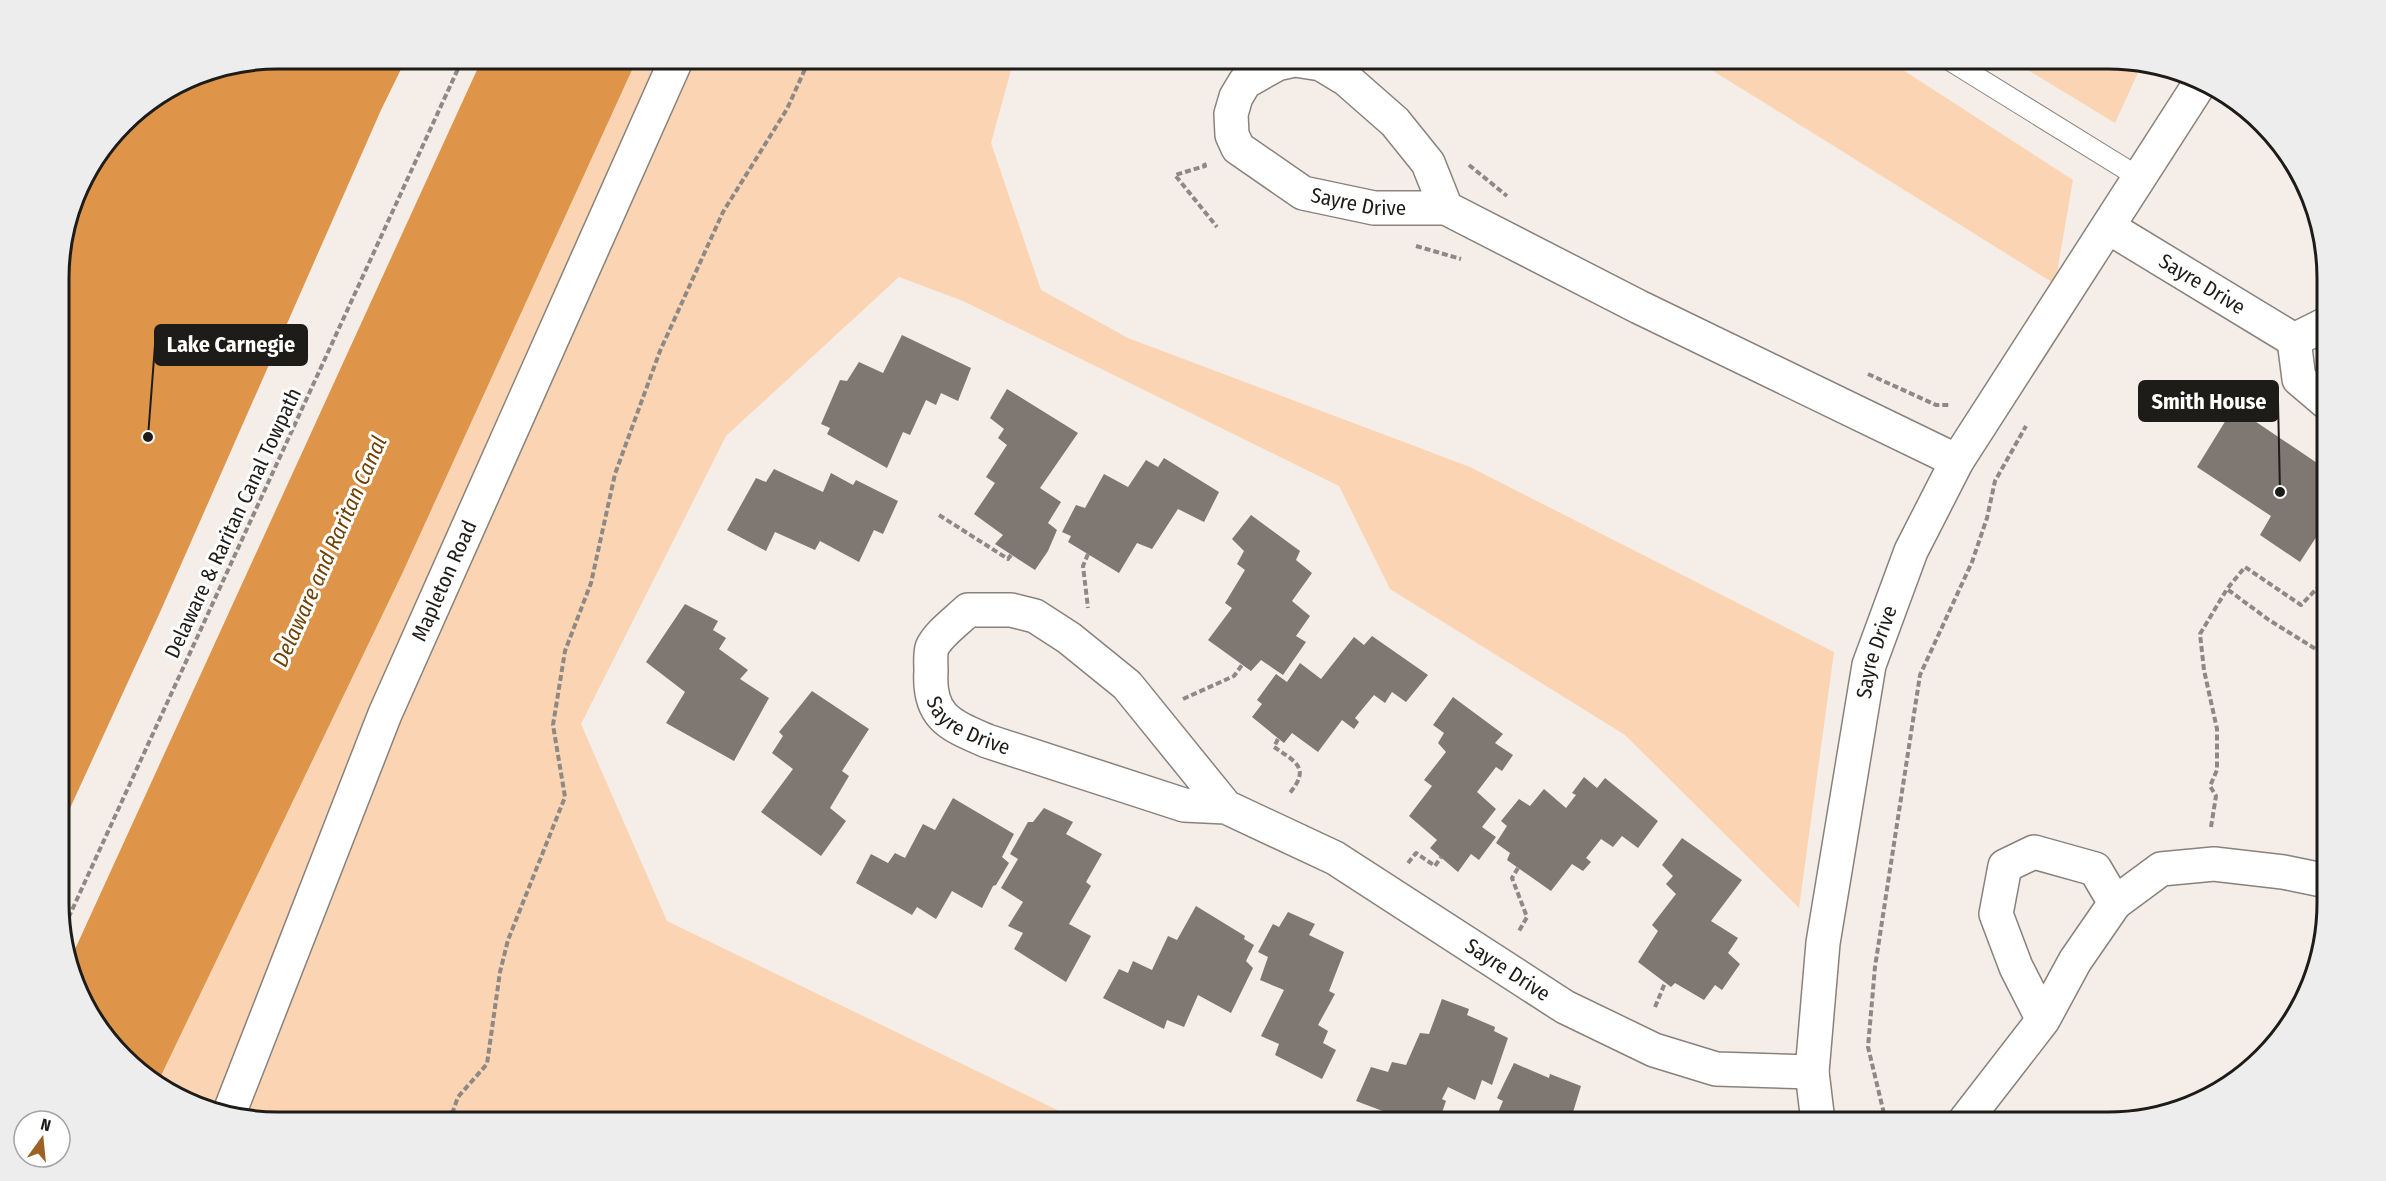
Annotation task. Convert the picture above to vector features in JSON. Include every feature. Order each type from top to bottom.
[{"type":"street","name":"Mapleton Road","points":[[232,1107],[385,714],[672,69]]},
{"type":"street","name":"Sayre Drive","points":[[1267,69],[1245,82],[1236,98],[1231,114],[1232,135],[1238,148],[1303,193],[1374,208],[1446,208],[1639,308],[1957,461]]},
{"type":"street","name":"Sayre Drive","points":[[1330,69],[1346,79],[1395,122],[1428,163],[1446,208]]},
{"type":"street","name":"Sayre Drive","points":[[1817,1112],[1812,1072],[1823,943],[1869,665],[1911,551],[1957,461],[2196,89]]},
{"type":"street","name":"Sayre Drive","points":[[2108,227],[2294,340]]},
{"type":"street","points":[[2317,328],[2294,340],[2299,379],[2317,394]]},
{"type":"street","name":"Sayre Drive","points":[[1226,807],[1127,685],[1058,630],[1035,616],[1011,610],[968,610],[950,626],[932,648],[931,694],[940,715],[962,730],[987,741],[1184,805],[1226,807],[1335,858],[1565,1007],[1654,1050],[1716,1069],[1812,1072]]},
{"type":"street","points":[[2043,1020],[2016,967],[1996,914],[2005,866],[2034,852],[2095,869],[2115,903]]},
{"type":"street","points":[[1972,1112],[2043,1020],[2075,961],[2115,903],[2160,868],[2214,864],[2283,872],[2317,879]]},
{"type":"lane","points":[[1964,69],[2140,178]]},
{"type":"path","name":"Delaware & Raritan Canal Towpath","points":[[70,915],[458,69]]},
{"type":"path","points":[[453,1112],[458,1097],[487,1064],[500,972],[508,940],[565,797],[553,725],[565,651],[591,583],[615,474],[660,351],[723,212],[787,109],[805,69]]},
{"type":"path","points":[[1884,1112],[1868,1047],[1875,967],[1920,675],[1972,562],[1987,518],[1995,481],[2029,421]]},
{"type":"path","points":[[939,514],[1008,559],[1011,555]]},
{"type":"path","points":[[1088,554],[1083,566],[1089,610]]},
{"type":"path","points":[[2317,588],[2301,605],[2245,567],[2227,589],[2269,620],[2317,650]]},
{"type":"path","points":[[1177,702],[1234,676],[1242,665]]},
{"type":"path","points":[[1278,739],[1274,747],[1297,763],[1300,769],[1298,784],[1289,794]]},
{"type":"path","points":[[1406,866],[1416,853],[1435,866],[1441,857]]},
{"type":"path","points":[[1518,868],[1512,878],[1527,917],[1519,931]]},
{"type":"path","points":[[1655,1007],[1665,983]]},
{"type":"shaded area","points":[[632,69],[1011,69],[991,143],[1041,290],[1128,338],[1470,467],[1834,652],[1799,908],[1625,735],[1390,589],[1339,486],[963,301],[899,277],[726,436],[581,724],[667,921],[1061,1112],[278,1112],[250,1110],[211,1101],[161,1076],[402,574]]},
{"type":"shaded area","points":[[1710,69],[1901,69],[2073,180],[2055,284]]},
{"type":"shaded area","points":[[2026,69],[2122,69],[2139,71],[2115,123]]},
{"type":"water","points":[[264,69],[401,69],[381,110],[161,610],[69,810],[69,264],[76,224],[85,198],[104,162],[130,130],[162,104],[198,85],[224,76]]},
{"type":"water","name":"Delaware and Raritan Canal","points":[[477,69],[632,69],[402,574],[161,1076],[121,1041],[104,1019],[91,996],[75,950]]},
{"type":"building","points":[[902,335],[971,368],[958,401],[941,393],[936,405],[926,400],[910,435],[903,432],[887,468],[827,434],[830,428],[821,424],[840,380],[847,381],[859,362],[883,373]]},
{"type":"building","points":[[1007,389],[1078,433],[1040,488],[1061,502],[1048,523],[1057,530],[1048,551],[1035,570],[995,544],[1003,535],[974,514],[995,483],[986,477],[1007,445],[998,438],[1004,429],[990,418]]},
{"type":"building","points":[[2234,407],[2317,463],[2317,536],[2300,562],[2260,535],[2271,516],[2197,467]]},
{"type":"building","points":[[1164,458],[1219,492],[1204,522],[1178,509],[1152,549],[1137,543],[1119,573],[1068,542],[1071,536],[1062,532],[1076,505],[1085,508],[1104,474],[1128,487],[1146,460],[1158,467]]},
{"type":"building","points":[[774,469],[823,492],[831,473],[853,485],[856,480],[898,501],[883,534],[874,530],[859,562],[820,541],[815,550],[775,532],[766,551],[727,530],[756,478],[766,482]]},
{"type":"building","points":[[1251,515],[1300,551],[1296,560],[1312,573],[1292,601],[1310,616],[1296,636],[1306,642],[1283,675],[1261,660],[1251,671],[1208,640],[1232,608],[1225,603],[1245,570],[1237,564],[1244,551],[1232,539]]},
{"type":"building","points":[[685,604],[718,621],[713,630],[726,638],[719,649],[748,670],[740,679],[769,698],[734,761],[666,723],[685,692],[646,662]]},
{"type":"building","points":[[1372,636],[1428,675],[1406,702],[1392,692],[1385,703],[1374,695],[1355,718],[1359,722],[1354,729],[1342,720],[1318,752],[1292,733],[1284,743],[1252,717],[1262,704],[1257,700],[1276,674],[1287,682],[1300,663],[1321,679],[1354,637],[1364,645]]},
{"type":"building","points":[[812,691],[869,729],[842,771],[849,776],[830,808],[846,821],[821,856],[761,812],[793,769],[772,753],[783,736],[779,732]]},
{"type":"building","points":[[1453,697],[1503,734],[1495,743],[1513,755],[1502,771],[1496,767],[1477,792],[1496,809],[1482,827],[1496,837],[1479,860],[1471,854],[1458,872],[1430,848],[1437,840],[1409,816],[1432,786],[1424,780],[1446,752],[1438,743],[1444,733],[1433,725]]},
{"type":"building","points":[[1584,777],[1597,788],[1605,778],[1658,821],[1638,848],[1622,836],[1613,847],[1601,839],[1586,858],[1591,862],[1583,871],[1572,864],[1551,891],[1507,860],[1510,853],[1496,843],[1507,826],[1501,821],[1519,799],[1530,806],[1544,789],[1566,808],[1576,795],[1572,793]]},
{"type":"building","points":[[953,798],[1014,834],[1002,857],[1009,863],[996,885],[993,886],[982,908],[952,891],[936,919],[917,907],[912,915],[856,883],[871,854],[888,863],[895,853],[905,858],[923,824],[935,830]]},
{"type":"building","points":[[1044,808],[1073,822],[1066,834],[1102,854],[1086,882],[1091,886],[1069,924],[1091,936],[1066,982],[1014,949],[1023,933],[1008,926],[1023,902],[1001,888],[1018,859],[1010,854],[1028,822],[1033,822]]},
{"type":"building","points":[[1682,838],[1742,880],[1711,921],[1738,938],[1728,953],[1740,964],[1722,990],[1715,985],[1704,1000],[1675,983],[1671,987],[1638,962],[1658,931],[1652,925],[1676,894],[1666,884],[1673,876],[1662,865]]},
{"type":"building","points":[[1196,906],[1245,936],[1244,939],[1254,945],[1246,961],[1253,968],[1231,1013],[1198,995],[1184,1027],[1167,1020],[1164,1029],[1103,998],[1119,969],[1128,973],[1133,961],[1152,970],[1168,936],[1177,940]]},
{"type":"building","points":[[1288,912],[1315,924],[1309,935],[1344,952],[1329,991],[1335,994],[1318,1025],[1328,1031],[1323,1043],[1336,1050],[1322,1079],[1275,1055],[1279,1044],[1261,1036],[1284,990],[1260,980],[1268,957],[1258,952],[1273,924],[1279,927]]},
{"type":"building","points":[[1442,999],[1469,1009],[1467,1015],[1495,1027],[1494,1031],[1508,1038],[1492,1085],[1482,1080],[1475,1100],[1448,1087],[1442,1099],[1446,1101],[1442,1112],[1385,1112],[1356,1101],[1371,1067],[1388,1072],[1392,1062],[1406,1065],[1420,1033],[1429,1034]]},
{"type":"building","points":[[1514,1063],[1549,1078],[1550,1074],[1581,1086],[1573,1112],[1498,1112],[1503,1101],[1497,1098]]},
{"type":"place","name":"Lake Carnegie","points":[[148,437]]},
{"type":"place","name":"Smith House","points":[[2280,492]]}]
